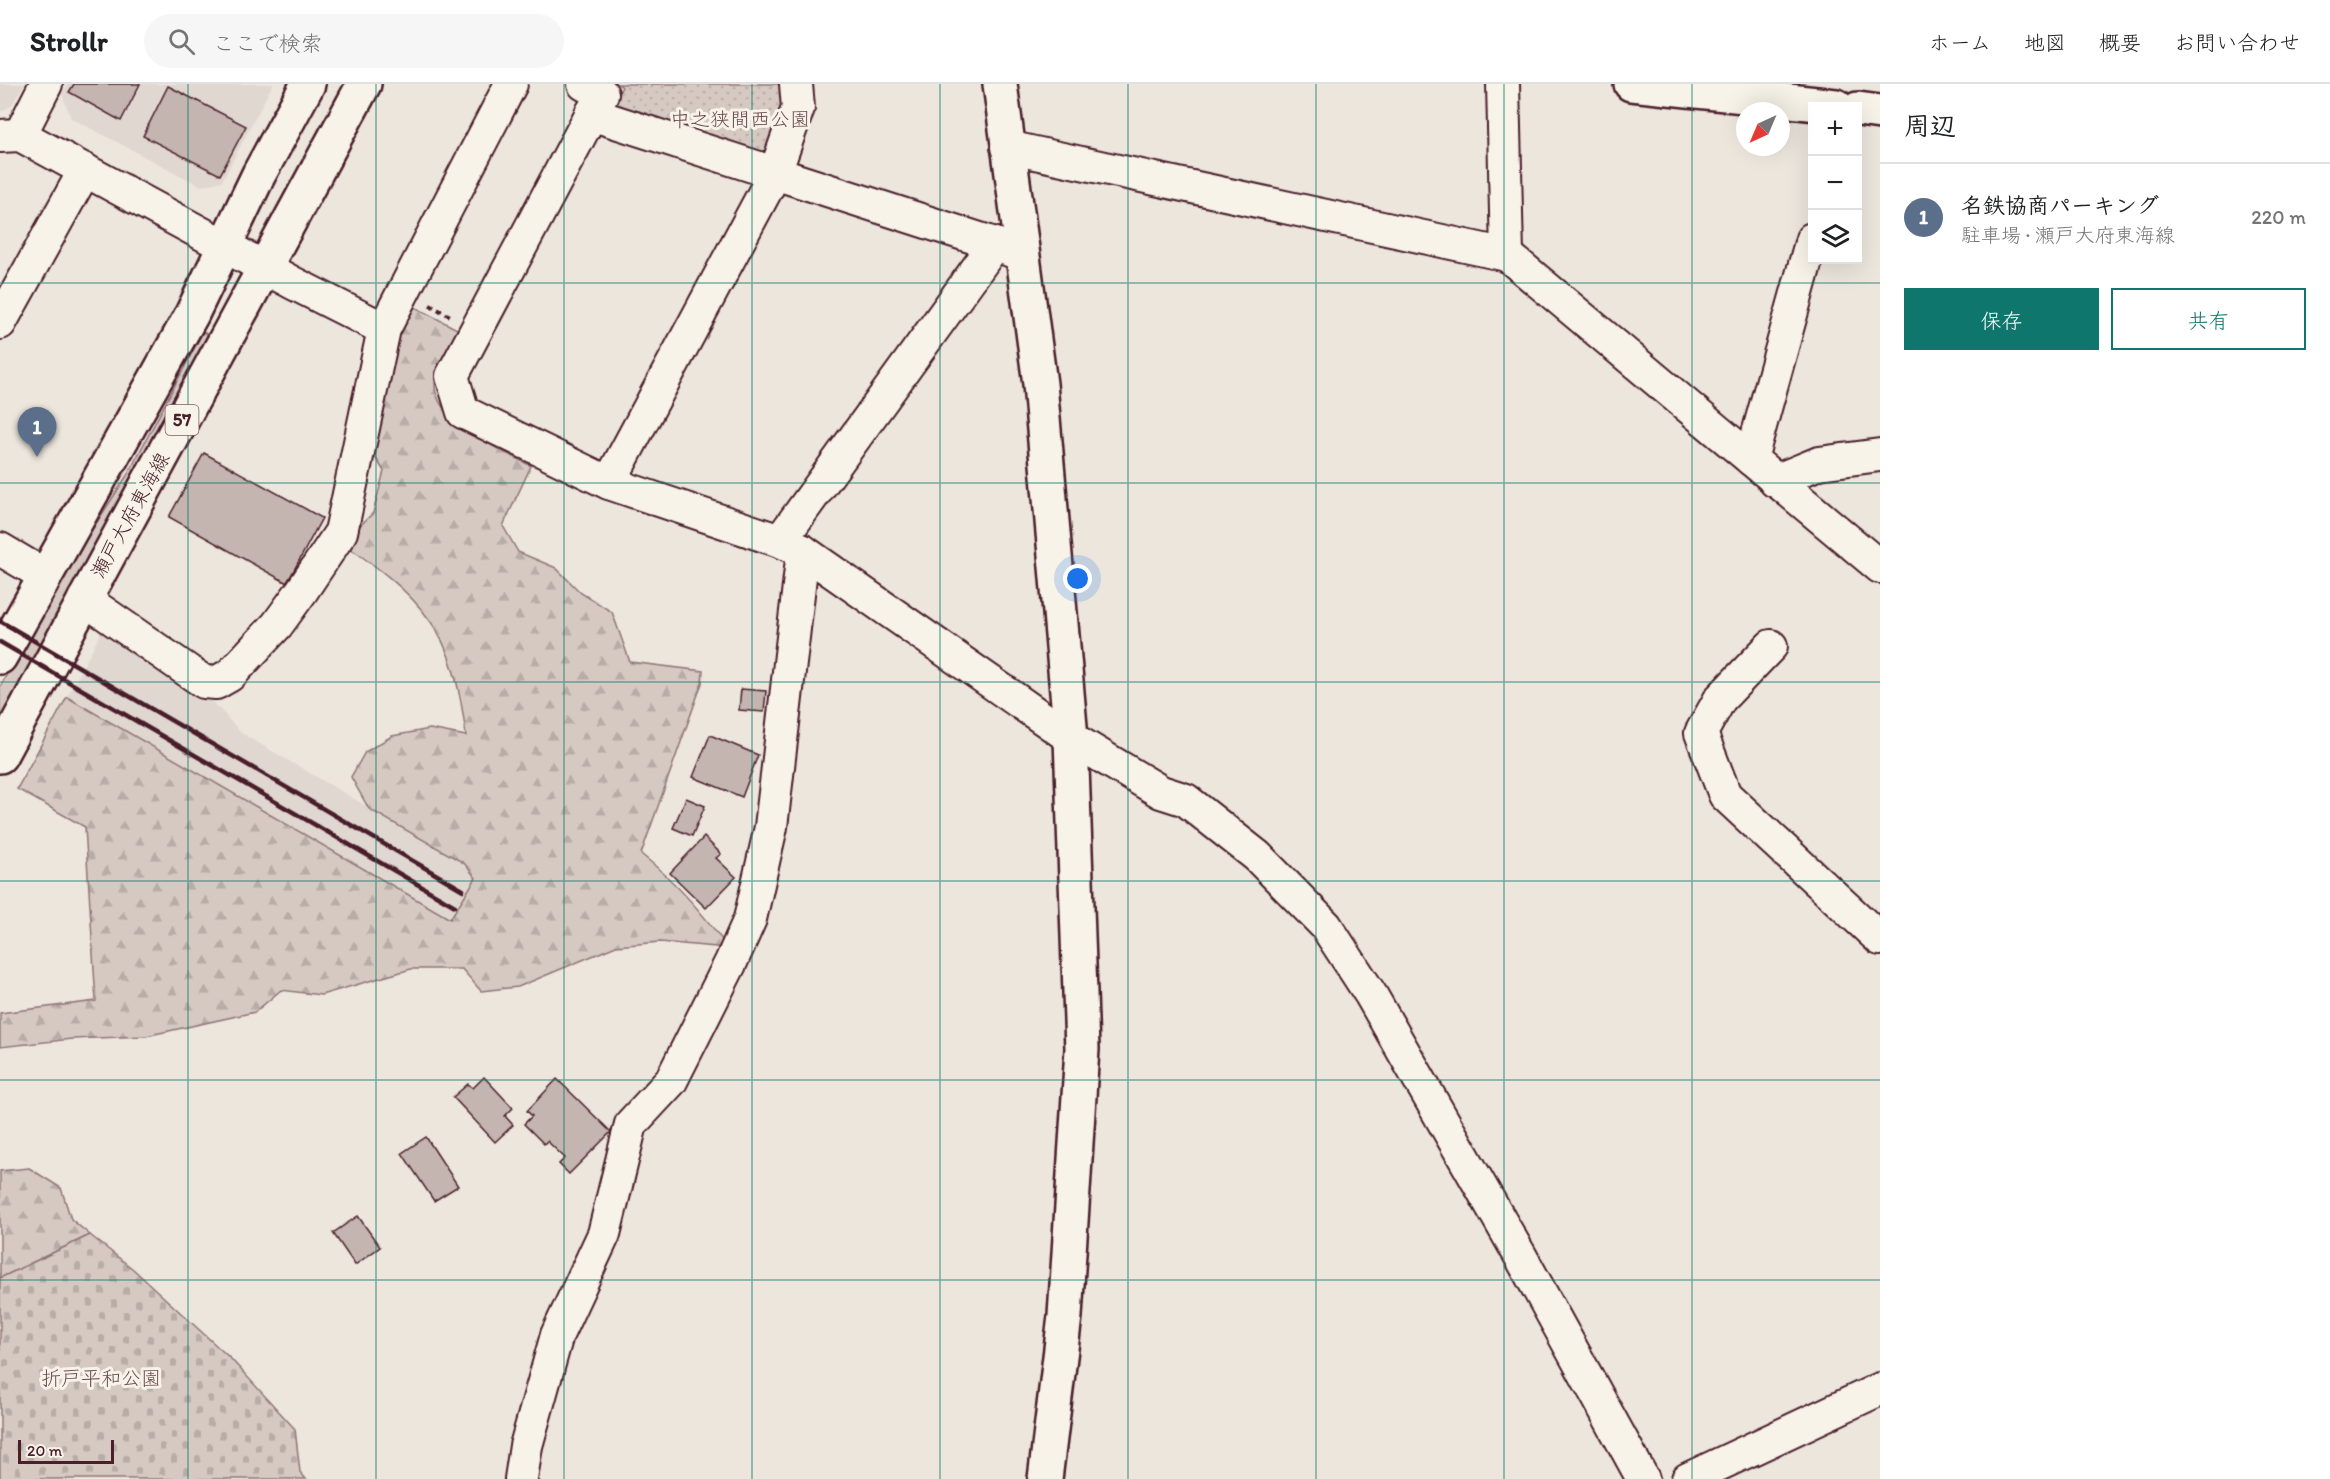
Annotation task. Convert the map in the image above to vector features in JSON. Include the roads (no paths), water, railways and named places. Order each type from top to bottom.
[{"type":"street","points":[[46,84],[10,135],[85,170],[384,329]]},
{"type":"street","name":"57","points":[[0,657],[192,314],[259,174],[308,84]]},
{"type":"street","name":"瀬戸大府東海線","points":[[0,756],[364,84]]},
{"type":"street","points":[[84,599],[204,681],[216,683],[230,675],[277,625],[340,532],[384,329],[511,84]]},
{"type":"street","points":[[584,84],[602,93],[452,376],[463,412],[609,483],[792,546],[1071,738],[1161,792],[1186,800],[1257,856],[1326,926],[1371,995],[1521,1257],[1643,1479]]},
{"type":"street","points":[[609,483],[775,173],[798,108],[796,84]]},
{"type":"street","points":[[1000,84],[1007,147],[1009,250],[1040,384],[1071,738],[1082,1049],[1065,1316],[1045,1479]]},
{"type":"street","points":[[1503,84],[1506,255]]},
{"type":"street","points":[[1631,84],[1808,103]]},
{"type":"street","points":[[1862,110],[1880,112]]},
{"type":"street","points":[[591,114],[1009,250]]},
{"type":"street","points":[[1007,147],[1506,255],[1880,567]]},
{"type":"street","points":[[0,323],[85,170]]},
{"type":"street","points":[[521,1479],[526,1446],[557,1335],[604,1234],[631,1124],[671,1081],[750,919],[771,827],[792,546],[1009,250]]},
{"type":"street","points":[[1751,459],[1808,253]]},
{"type":"street","points":[[1775,481],[1819,463],[1880,455]]},
{"type":"street","points":[[0,549],[44,575]]},
{"type":"street","points":[[1772,646],[1720,699],[1701,733],[1725,795],[1880,939]]},
{"type":"street","points":[[1688,1479],[1880,1389]]},
{"type":"railway","points":[[0,621],[463,890]]},
{"type":"railway","points":[[0,642],[455,906]]},
{"type":"place","name":"名鉄協商パーキング","points":[[37,457]]},
{"type":"park label","name":"中之狭間西公園","points":[[740,119]]},
{"type":"park label","name":"折戸平和公園","points":[[101,1378]]}]
